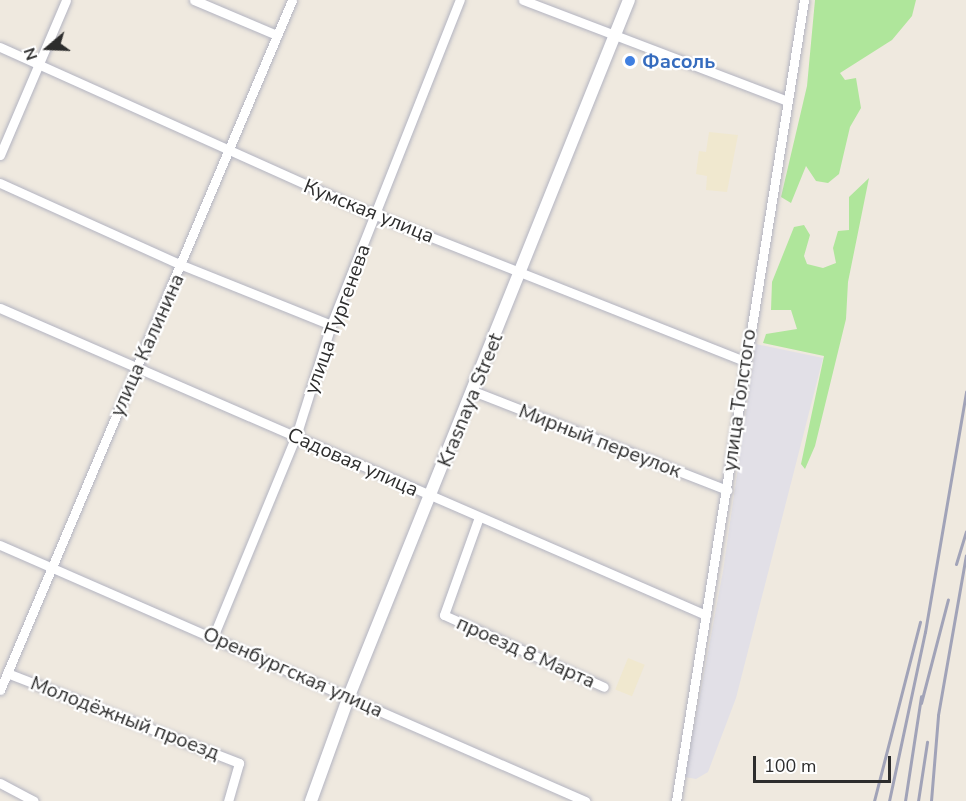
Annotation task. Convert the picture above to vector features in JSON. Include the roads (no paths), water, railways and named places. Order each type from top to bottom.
[{"type":"street","points":[[0,155],[66,0]]},
{"type":"street","points":[[194,0],[277,36]]},
{"type":"street","name":"улица Калинина","points":[[0,690],[230,153],[292,0]]},
{"type":"street","name":"улица Тургенева","points":[[213,637],[296,436],[331,325],[460,0]]},
{"type":"street","points":[[523,0],[785,100]]},
{"type":"street","name":"Krasnaya Street","points":[[311,801],[349,696],[432,496],[630,0]]},
{"type":"street","name":"улица Толстого","points":[[676,801],[727,490],[744,361],[785,100],[804,0]]},
{"type":"street","name":"Кумская улица","points":[[0,47],[230,153],[376,215],[744,361]]},
{"type":"street","points":[[0,183],[182,265],[331,325]]},
{"type":"street","name":"Садовая улица","points":[[0,308],[706,615]]},
{"type":"street","name":"Мирный переулок","points":[[473,391],[727,490]]},
{"type":"street","name":"проезд 8 Марта","points":[[479,517],[444,615],[604,687]]},
{"type":"street","name":"Оренбургская улица","points":[[0,545],[585,801]]},
{"type":"street","name":"Молодёжный проезд","points":[[7,673],[239,763],[228,801]]},
{"type":"street","points":[[0,783],[30,800]]},
{"type":"railway","points":[[889,801],[925,632],[966,391]]},
{"type":"railway","points":[[956,564],[966,532]]},
{"type":"railway","points":[[931,801],[938,715],[966,555]]},
{"type":"railway","points":[[921,703],[948,599]]},
{"type":"railway","points":[[874,801],[920,622]]},
{"type":"railway","points":[[905,801],[921,696]]},
{"type":"railway","points":[[918,801],[927,742]]},
{"type":"place","name":"Фасоль","points":[[630,61]]}]
